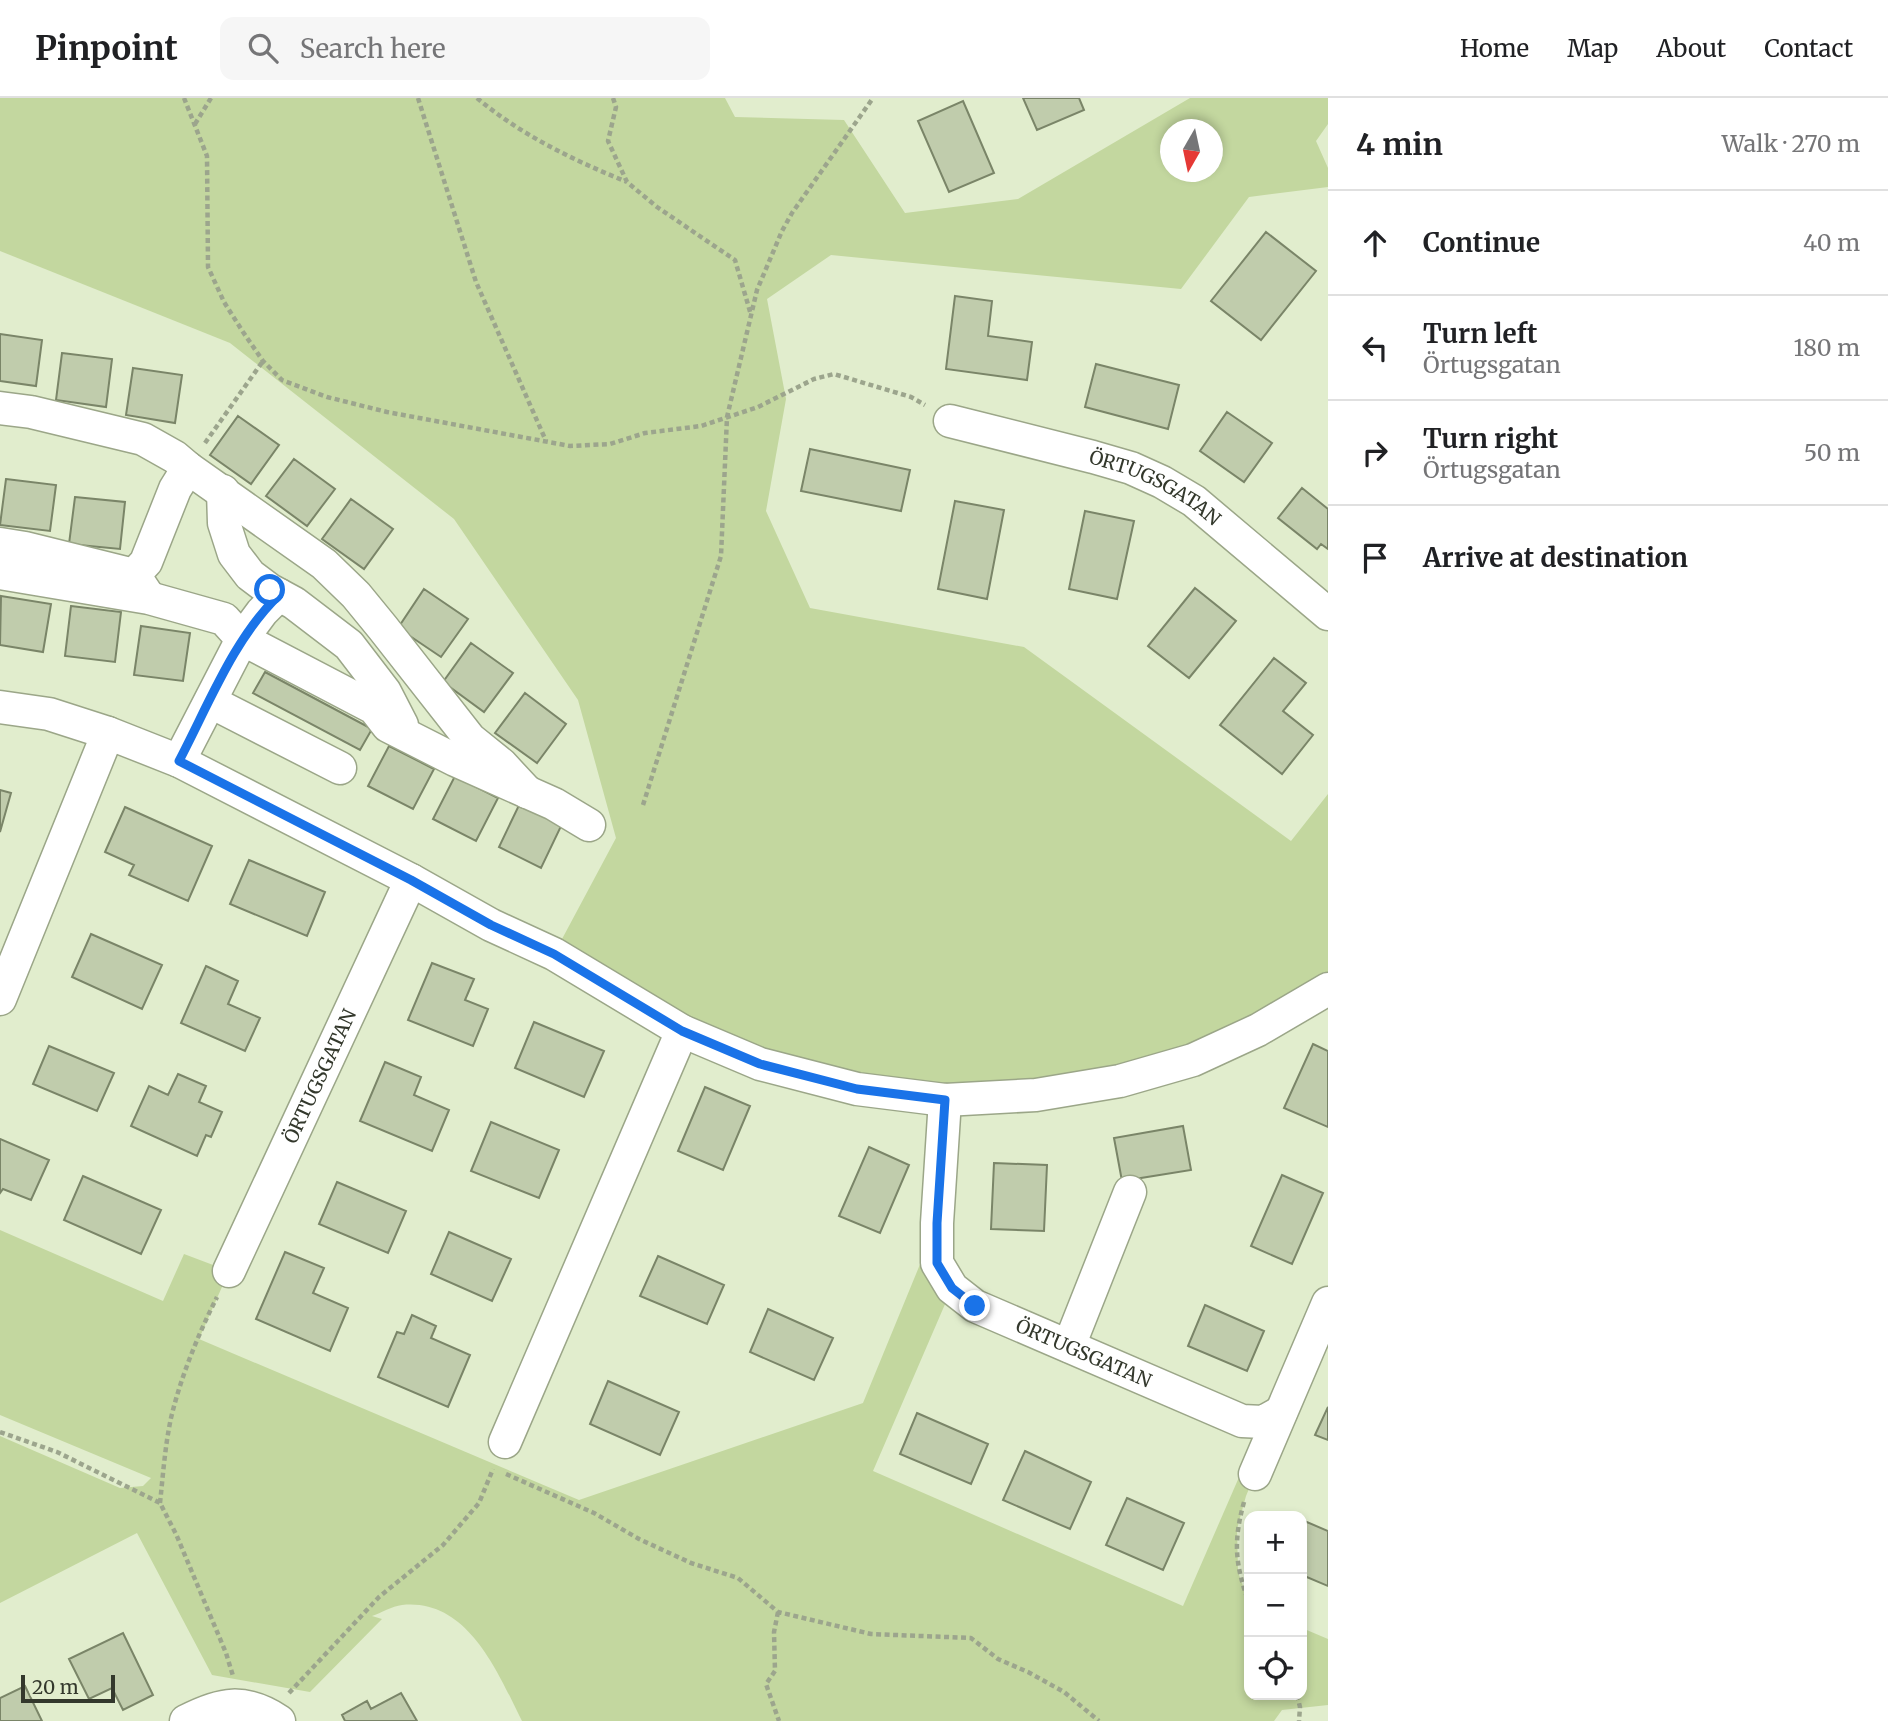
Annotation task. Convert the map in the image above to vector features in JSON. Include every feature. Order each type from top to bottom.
[{"type":"street","points":[[0,408],[31,412],[143,439],[175,457],[324,564],[383,628],[470,739],[501,764],[527,792]]},
{"type":"street","name":"ÖRTUGSGATAN","points":[[950,421],[1130,467],[1162,482],[1194,501],[1328,614]]},
{"type":"street","points":[[142,586],[146,562],[175,489],[188,468]]},
{"type":"street","points":[[223,491],[224,523],[234,554],[250,575],[294,603],[349,645],[385,692],[408,736]]},
{"type":"street","points":[[0,544],[25,548],[142,586],[224,619],[242,639],[374,708],[387,726],[527,792],[589,825]]},
{"type":"street","points":[[0,573],[142,586]]},
{"type":"street","points":[[179,761],[242,639],[279,595]]},
{"type":"street","points":[[211,702],[340,768]]},
{"type":"street","points":[[0,707],[49,714],[179,761],[411,880],[491,925],[554,954],[682,1031],[760,1064],[857,1089],[945,1100],[1036,1095],[1120,1081],[1193,1060],[1258,1030],[1328,989]]},
{"type":"street","points":[[0,999],[107,733]]},
{"type":"street","name":"ÖRTUGSGATAN","points":[[229,1271],[411,880]]},
{"type":"street","points":[[498,1459],[682,1031]]},
{"type":"street","name":"ÖRTUGSGATAN","points":[[945,1100],[937,1263],[952,1288],[975,1306],[1242,1421],[1262,1422],[1281,1412]]},
{"type":"street","points":[[1069,1346],[1130,1192]]},
{"type":"street","points":[[1255,1474],[1328,1303]]},
{"type":"street","points":[[186,1721],[212,1707],[236,1704],[274,1718]]},
{"type":"path","points":[[184,98],[207,156],[208,267],[224,302],[263,361],[282,380],[327,397],[387,412],[570,446],[610,444],[645,433],[701,426],[758,408],[814,379],[834,374],[911,397],[950,421]]},
{"type":"path","points":[[195,124],[211,98]]},
{"type":"path","points":[[418,98],[476,282],[547,442]]},
{"type":"path","points":[[477,98],[503,120],[575,161],[627,182],[657,208],[736,260],[751,315]]},
{"type":"path","points":[[613,98],[616,107],[608,141],[627,182]]},
{"type":"path","points":[[643,805],[721,556],[727,417],[757,290],[782,231],[873,98]]},
{"type":"path","points":[[188,468],[263,361]]},
{"type":"path","points":[[229,1271],[186,1369],[164,1457],[160,1503],[176,1534],[226,1653],[235,1683],[236,1704]]},
{"type":"path","points":[[0,1432],[57,1452],[160,1503]]},
{"type":"path","points":[[274,1718],[318,1660],[379,1597],[443,1545],[479,1503],[498,1459],[538,1486],[583,1507],[639,1539],[691,1563],[738,1578],[778,1612],[871,1634],[971,1638],[999,1659],[1064,1692],[1099,1721]]},
{"type":"path","points":[[1244,1589],[1238,1572],[1237,1529],[1245,1496],[1255,1474]]},
{"type":"path","points":[[778,1612],[774,1632],[775,1671],[766,1684],[779,1721]]},
{"type":"path","points":[[1298,1700],[1299,1721]]},
{"type":"green space","points":[[0,98],[725,98],[735,117],[844,120],[905,213],[1018,199],[1190,98],[1328,98],[1328,124],[1316,141],[1328,168],[1328,187],[1249,197],[1181,289],[831,255],[767,299],[786,399],[766,511],[810,608],[1024,647],[1291,841],[1328,794],[1328,989],[1258,1030],[1036,1095],[760,1064],[554,954],[616,838],[578,700],[454,519],[230,343],[0,251]]},
{"type":"green space","points":[[937,1223],[952,1288],[873,1471],[1183,1606],[1263,1422],[1281,1412],[1246,1496],[1237,1529],[1238,1572],[1244,1589],[1244,1700],[1307,1700],[1307,1630],[1328,1639],[1328,1705],[1282,1710],[1274,1721],[522,1721],[491,1661],[463,1626],[445,1613],[425,1606],[402,1605],[372,1616],[382,1619],[310,1692],[212,1675],[137,1533],[0,1603],[0,1436],[120,1488],[143,1486],[151,1478],[0,1415],[0,1230],[163,1301],[184,1254],[229,1271],[199,1339],[579,1500],[863,1403]]},
{"type":"building","points":[[1023,98],[1079,98],[1084,110],[1037,130]]},
{"type":"building","points":[[963,101],[994,173],[949,192],[918,121]]},
{"type":"building","points":[[1266,232],[1316,271],[1261,340],[1211,301]]},
{"type":"building","points":[[955,296],[992,301],[988,336],[1032,342],[1027,380],[946,369]]},
{"type":"building","points":[[0,334],[42,340],[36,386],[0,381]]},
{"type":"building","points":[[62,353],[112,359],[106,407],[56,400]]},
{"type":"building","points":[[1096,364],[1179,385],[1168,429],[1085,407]]},
{"type":"building","points":[[133,368],[182,375],[175,423],[126,415]]},
{"type":"building","points":[[1227,412],[1272,443],[1244,482],[1200,451]]},
{"type":"building","points":[[238,416],[279,445],[251,484],[210,455]]},
{"type":"building","points":[[810,449],[910,470],[901,511],[801,491]]},
{"type":"building","points":[[294,459],[335,489],[307,526],[266,496]]},
{"type":"building","points":[[6,479],[56,485],[50,531],[0,525]]},
{"type":"building","points":[[1302,488],[1328,509],[1328,549],[1321,544],[1317,549],[1278,518]]},
{"type":"building","points":[[75,497],[125,502],[120,549],[69,544]]},
{"type":"building","points":[[351,499],[393,529],[364,569],[322,539]]},
{"type":"building","points":[[955,501],[1004,510],[987,599],[938,589]]},
{"type":"building","points":[[1085,511],[1134,521],[1117,599],[1069,589]]},
{"type":"building","points":[[1195,588],[1236,621],[1189,678],[1148,646]]},
{"type":"building","points":[[424,589],[468,619],[441,657],[398,628]]},
{"type":"building","points":[[1,596],[51,604],[43,652],[0,645]]},
{"type":"building","points":[[71,606],[121,612],[115,662],[65,656]]},
{"type":"building","points":[[141,626],[190,633],[183,681],[134,675]]},
{"type":"building","points":[[471,643],[513,673],[484,712],[443,682]]},
{"type":"building","points":[[1274,658],[1306,683],[1283,711],[1313,735],[1282,774],[1220,725]]},
{"type":"building","points":[[265,672],[372,729],[360,750],[253,693]]},
{"type":"building","points":[[525,693],[566,724],[537,763],[495,733]]},
{"type":"building","points":[[389,746],[434,769],[413,809],[368,786]]},
{"type":"building","points":[[455,776],[498,798],[476,841],[433,819]]},
{"type":"building","points":[[0,790],[11,793],[0,832]]},
{"type":"building","points":[[521,801],[563,822],[541,868],[499,847]]},
{"type":"building","points":[[125,807],[212,846],[188,901],[129,875],[134,865],[105,852]]},
{"type":"building","points":[[249,860],[325,892],[307,936],[230,904]]},
{"type":"building","points":[[91,934],[162,965],[142,1009],[72,977]]},
{"type":"building","points":[[432,963],[474,979],[465,1000],[488,1009],[473,1046],[408,1020]]},
{"type":"building","points":[[206,966],[238,981],[228,1004],[260,1018],[245,1051],[181,1023]]},
{"type":"building","points":[[534,1022],[604,1051],[584,1097],[515,1068]]},
{"type":"building","points":[[1313,1044],[1328,1051],[1328,1127],[1284,1108]]},
{"type":"building","points":[[49,1046],[114,1073],[97,1111],[33,1084]]},
{"type":"building","points":[[385,1062],[421,1077],[414,1095],[449,1110],[432,1151],[360,1121]]},
{"type":"building","points":[[178,1074],[206,1086],[199,1102],[222,1112],[211,1137],[206,1135],[197,1156],[131,1126],[149,1086],[168,1095]]},
{"type":"building","points":[[705,1087],[750,1106],[723,1170],[678,1151]]},
{"type":"building","points":[[491,1122],[559,1150],[539,1198],[471,1171]]},
{"type":"building","points":[[1183,1126],[1191,1170],[1122,1181],[1114,1138]]},
{"type":"building","points":[[0,1139],[49,1160],[31,1200],[3,1189],[0,1193]]},
{"type":"building","points":[[869,1147],[909,1165],[880,1233],[839,1216]]},
{"type":"building","points":[[994,1163],[1047,1165],[1044,1231],[991,1229]]},
{"type":"building","points":[[1282,1175],[1323,1193],[1292,1264],[1251,1246]]},
{"type":"building","points":[[83,1176],[161,1210],[141,1254],[64,1220]]},
{"type":"building","points":[[337,1182],[406,1211],[388,1253],[319,1224]]},
{"type":"building","points":[[449,1232],[511,1259],[492,1301],[431,1274]]},
{"type":"building","points":[[285,1252],[324,1268],[313,1293],[348,1308],[330,1351],[256,1319]]},
{"type":"building","points":[[658,1256],[724,1285],[707,1324],[640,1296]]},
{"type":"building","points":[[1205,1305],[1264,1331],[1247,1371],[1188,1346]]},
{"type":"building","points":[[768,1309],[833,1338],[814,1380],[750,1352]]},
{"type":"building","points":[[412,1315],[436,1326],[431,1338],[470,1355],[448,1407],[378,1377],[397,1332],[404,1334]]},
{"type":"building","points":[[608,1381],[679,1412],[660,1455],[590,1424]]},
{"type":"building","points":[[1328,1407],[1328,1440],[1315,1435]]},
{"type":"building","points":[[917,1413],[988,1444],[971,1484],[900,1454]]},
{"type":"building","points":[[1025,1451],[1091,1482],[1070,1529],[1003,1500]]},
{"type":"building","points":[[1127,1498],[1184,1523],[1163,1570],[1106,1545]]},
{"type":"building","points":[[1307,1522],[1328,1531],[1328,1586],[1307,1577]]},
{"type":"building","points":[[123,1633],[153,1695],[123,1710],[112,1688],[89,1699],[69,1659]]},
{"type":"building","points":[[25,1686],[42,1721],[0,1721],[0,1698]]},
{"type":"building","points":[[401,1693],[417,1721],[345,1721],[342,1715],[367,1701],[371,1709]]},
{"type":"route","points":[[270,590],[279,595],[242,639],[179,761],[411,880],[491,925],[554,954],[682,1031],[760,1064],[857,1089],[945,1100],[937,1263],[952,1288],[975,1306]]}]
